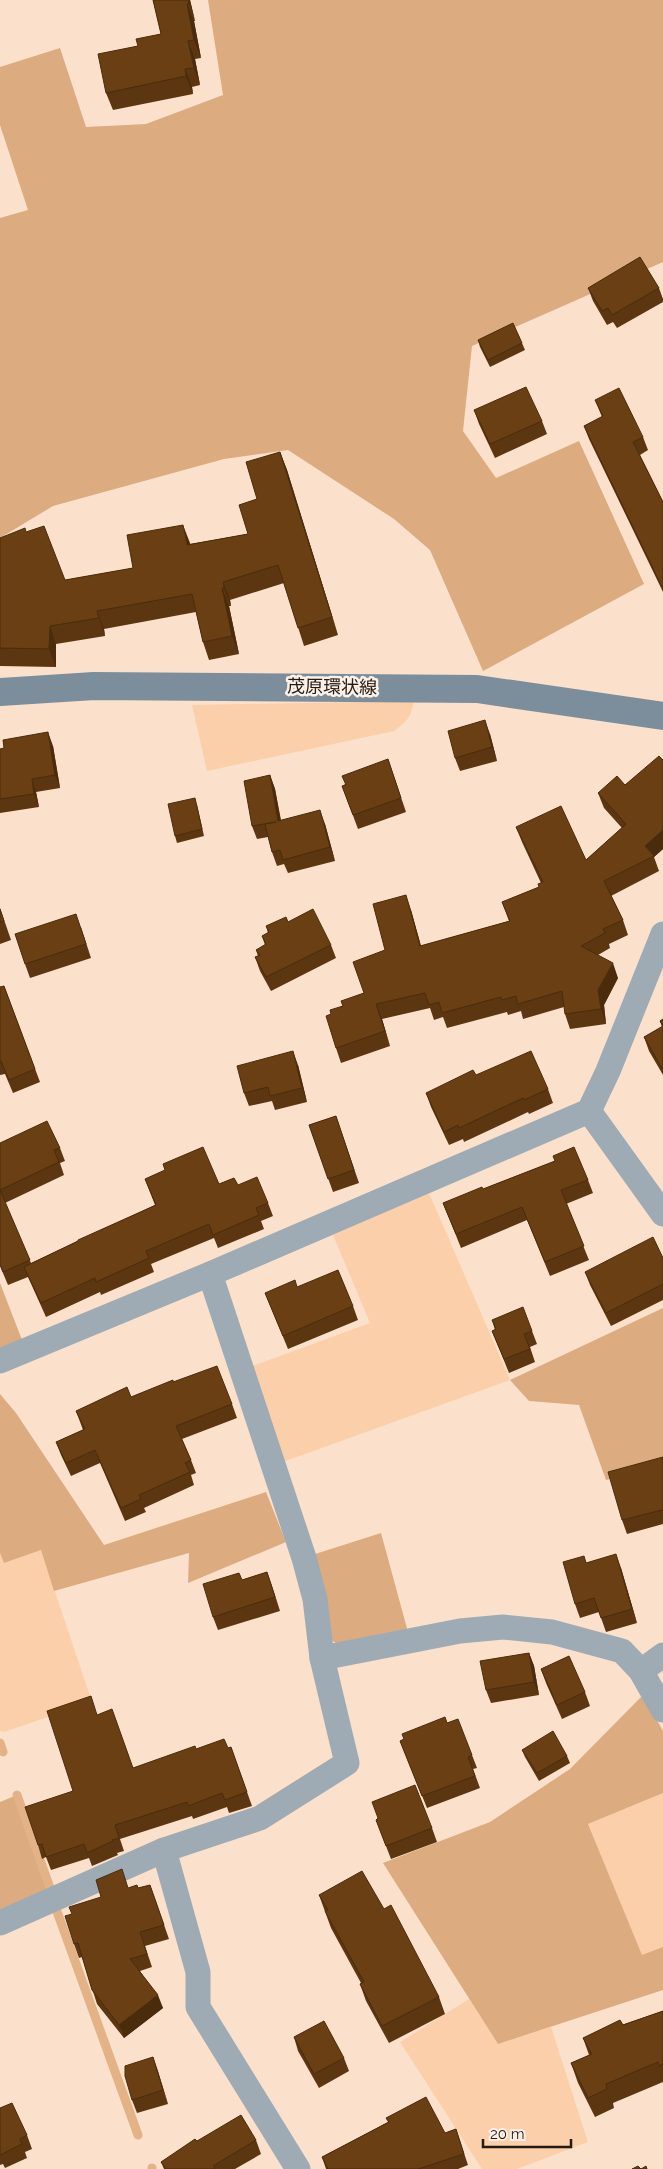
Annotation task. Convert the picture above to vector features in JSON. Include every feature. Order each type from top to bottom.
[{"type":"main road","name":"茂原環状線","points":[[0,692],[94,686],[477,689],[663,716]]},
{"type":"street","points":[[0,1362],[589,1111],[639,998],[663,934]]},
{"type":"street","points":[[589,1111],[663,1214]]},
{"type":"street","points":[[0,1923],[164,1850],[260,1818],[347,1763],[322,1658],[315,1599],[304,1558],[210,1274]]},
{"type":"street","points":[[322,1658],[460,1631],[503,1627],[552,1632],[622,1651],[641,1671],[663,1710]]},
{"type":"street","points":[[641,1671],[663,1655]]},
{"type":"street","points":[[164,1850],[198,1972],[198,2007],[298,2169]]},
{"type":"shaded area","points":[[208,0],[663,0],[663,262],[472,346],[463,431],[496,478],[579,441],[644,584],[483,671],[430,550],[394,519],[288,450],[224,459],[53,506],[0,538],[0,218],[28,210],[0,125],[0,67],[60,48],[86,127],[146,124],[223,95]]},
{"type":"shaded area","points":[[413,701],[412,711],[408,718],[394,731],[207,771],[192,705]]},
{"type":"shaded area","points":[[429,1193],[510,1380],[280,1463],[250,1367],[370,1323],[333,1235]]},
{"type":"shaded area","points":[[0,1283],[22,1340],[0,1350]]},
{"type":"shaded area","points":[[663,1308],[663,1467],[606,1480],[579,1405],[529,1401],[510,1380]]},
{"type":"shaded area","points":[[0,1394],[16,1413],[104,1545],[266,1492],[286,1542],[188,1583],[189,1553],[54,1591],[41,1550],[4,1563],[0,1553]]},
{"type":"shaded area","points":[[381,1533],[408,1632],[340,1645],[327,1638],[312,1555]]},
{"type":"shaded area","points":[[41,1550],[92,1702],[4,1732],[0,1731],[0,1553],[4,1563]]},
{"type":"shaded area","points":[[643,1695],[663,1731],[663,1793],[588,1824],[642,1955],[663,1947],[663,1990],[498,2044],[383,1863],[490,1822],[570,1769]]},
{"type":"shaded area","points":[[663,1793],[663,1947],[642,1956],[588,1824]]},
{"type":"shaded area","points":[[17,1795],[50,1888],[0,1912],[0,1802]]},
{"type":"shaded area","points":[[469,1999],[498,2044],[551,2027],[588,2142],[517,2169],[482,2169],[400,2042]]},
{"type":"building","points":[[153,0],[188,0],[189,3],[187,4],[194,40],[188,41],[194,68],[185,69],[186,76],[106,93],[98,54],[138,46],[136,39],[161,34]]},
{"type":"building","points":[[640,257],[659,288],[612,315],[608,308],[602,311],[588,288]]},
{"type":"building","points":[[513,323],[522,343],[488,360],[478,340]]},
{"type":"building","points":[[526,387],[542,421],[490,444],[474,410]]},
{"type":"building","points":[[619,388],[643,437],[633,442],[663,502],[663,589],[584,426],[603,416],[595,400]]},
{"type":"building","points":[[280,452],[332,617],[298,628],[278,565],[223,582],[224,588],[222,588],[232,636],[203,642],[192,594],[97,611],[99,618],[50,626],[49,649],[0,648],[0,538],[25,528],[26,532],[44,526],[65,580],[133,568],[127,535],[183,525],[187,545],[248,534],[239,505],[257,499],[246,462]]},
{"type":"building","points":[[485,720],[492,747],[455,758],[448,731]]},
{"type":"building","points":[[48,732],[55,775],[32,779],[34,794],[0,799],[0,749],[4,748],[3,740]]},
{"type":"building","points":[[659,756],[663,760],[663,830],[645,846],[654,856],[604,881],[623,920],[603,929],[605,933],[581,946],[613,963],[598,990],[601,1009],[565,1014],[562,991],[518,1004],[516,996],[502,1000],[501,997],[442,1013],[439,1002],[429,1005],[425,993],[376,1004],[385,1031],[336,1048],[326,1016],[331,1014],[330,1010],[343,1006],[341,1001],[364,993],[353,962],[385,950],[373,904],[406,895],[420,946],[510,921],[502,902],[539,887],[538,884],[543,882],[516,827],[561,806],[586,860],[626,824],[598,793],[617,776],[625,785]]},
{"type":"building","points":[[388,759],[401,798],[353,815],[342,786],[346,785],[342,776]]},
{"type":"building","points":[[270,775],[278,821],[320,810],[330,847],[283,860],[280,850],[272,852],[265,824],[276,822],[252,826],[244,781]]},
{"type":"building","points":[[195,798],[202,829],[175,836],[168,804]]},
{"type":"building","points":[[0,909],[4,921],[0,922]]},
{"type":"building","points":[[313,909],[331,945],[266,977],[255,957],[260,955],[256,950],[266,944],[262,936],[269,932],[266,926],[286,917],[288,922]]},
{"type":"building","points":[[76,914],[86,944],[25,964],[15,934]]},
{"type":"building","points":[[4,986],[35,1069],[9,1080],[0,1061],[0,987]]},
{"type":"building","points":[[663,1026],[663,1070],[644,1037]]},
{"type":"building","points":[[293,1051],[302,1088],[270,1096],[268,1087],[244,1093],[237,1066]]},
{"type":"building","points":[[531,1051],[548,1089],[524,1100],[523,1098],[459,1128],[458,1125],[444,1132],[426,1093],[473,1070],[476,1075]]},
{"type":"building","points":[[336,1116],[354,1170],[328,1179],[309,1125]]},
{"type":"building","points":[[47,1121],[60,1148],[54,1150],[59,1162],[0,1190],[0,1143]]},
{"type":"building","points":[[203,1147],[219,1184],[234,1178],[238,1185],[257,1177],[268,1203],[256,1208],[259,1215],[213,1235],[209,1224],[146,1251],[149,1258],[96,1282],[95,1278],[41,1303],[24,1267],[156,1205],[145,1179],[165,1170],[163,1164]]},
{"type":"building","points":[[574,1147],[588,1180],[561,1190],[584,1246],[545,1262],[522,1207],[456,1234],[443,1203],[555,1161],[553,1156]]},
{"type":"building","points":[[0,1190],[30,1260],[3,1272],[0,1264]]},
{"type":"building","points":[[653,1237],[663,1258],[663,1284],[606,1313],[585,1272]]},
{"type":"building","points":[[338,1270],[353,1306],[283,1336],[265,1293],[295,1280],[297,1287]]},
{"type":"building","points":[[523,1307],[532,1331],[524,1334],[530,1349],[504,1359],[492,1331],[496,1329],[492,1320]]},
{"type":"building","points":[[217,1366],[232,1404],[176,1426],[191,1460],[185,1463],[190,1472],[139,1495],[141,1499],[121,1508],[95,1450],[66,1463],[56,1442],[85,1429],[76,1411],[127,1387],[131,1397],[173,1380],[173,1382]]},
{"type":"building","points":[[663,1457],[663,1511],[622,1520],[608,1472]]},
{"type":"building","points":[[616,1554],[632,1609],[601,1618],[594,1598],[575,1604],[563,1562],[584,1556],[586,1563]]},
{"type":"building","points":[[267,1572],[275,1597],[213,1617],[203,1584],[239,1573],[242,1580]]},
{"type":"building","points":[[529,1653],[534,1682],[486,1690],[480,1661]]},
{"type":"building","points":[[569,1656],[585,1692],[557,1705],[541,1669]]},
{"type":"building","points":[[91,1696],[97,1715],[112,1709],[133,1768],[195,1746],[196,1749],[224,1739],[228,1748],[231,1747],[247,1792],[225,1800],[222,1793],[188,1806],[187,1802],[115,1825],[119,1838],[113,1841],[87,1853],[84,1844],[46,1857],[42,1844],[38,1845],[25,1807],[73,1791],[47,1711]]},
{"type":"building","points":[[445,1717],[447,1723],[458,1719],[472,1755],[468,1757],[475,1776],[422,1796],[400,1741],[404,1739],[402,1734]]},
{"type":"building","points":[[553,1731],[567,1756],[537,1773],[522,1750]]},
{"type":"building","points":[[415,1785],[432,1828],[386,1846],[376,1820],[378,1818],[372,1802]]},
{"type":"building","points":[[122,1869],[128,1888],[137,1885],[138,1888],[150,1885],[164,1925],[140,1932],[147,1954],[130,1959],[158,1995],[119,2025],[92,1990],[78,1943],[74,1944],[65,1916],[72,1914],[69,1907],[101,1897],[96,1880]]},
{"type":"building","points":[[362,1871],[384,1909],[391,1905],[439,1997],[382,2026],[360,1984],[364,1982],[325,1911],[328,1910],[319,1895]]},
{"type":"building","points":[[663,2011],[663,2064],[659,2066],[658,2062],[606,2084],[607,2089],[588,2098],[571,2063],[592,2054],[583,2038],[620,2020],[623,2025]]},
{"type":"building","points":[[324,2021],[344,2058],[314,2074],[294,2037]]},
{"type":"building","points":[[153,2057],[163,2090],[132,2100],[125,2076],[125,2066]]},
{"type":"building","points":[[426,2097],[445,2133],[456,2129],[464,2154],[418,2169],[328,2169],[322,2157],[389,2122],[386,2118]]},
{"type":"building","points":[[12,2103],[27,2135],[20,2139],[22,2144],[0,2155],[0,2108]]},
{"type":"building","points":[[241,2115],[256,2140],[213,2166],[216,2169],[166,2169],[161,2162],[195,2139],[197,2141]]},
{"type":"waterway","points":[[0,1743],[3,1752]]},
{"type":"waterway","points":[[17,1795],[50,1888]]},
{"type":"waterway","points":[[55,1906],[138,2135]]}]
